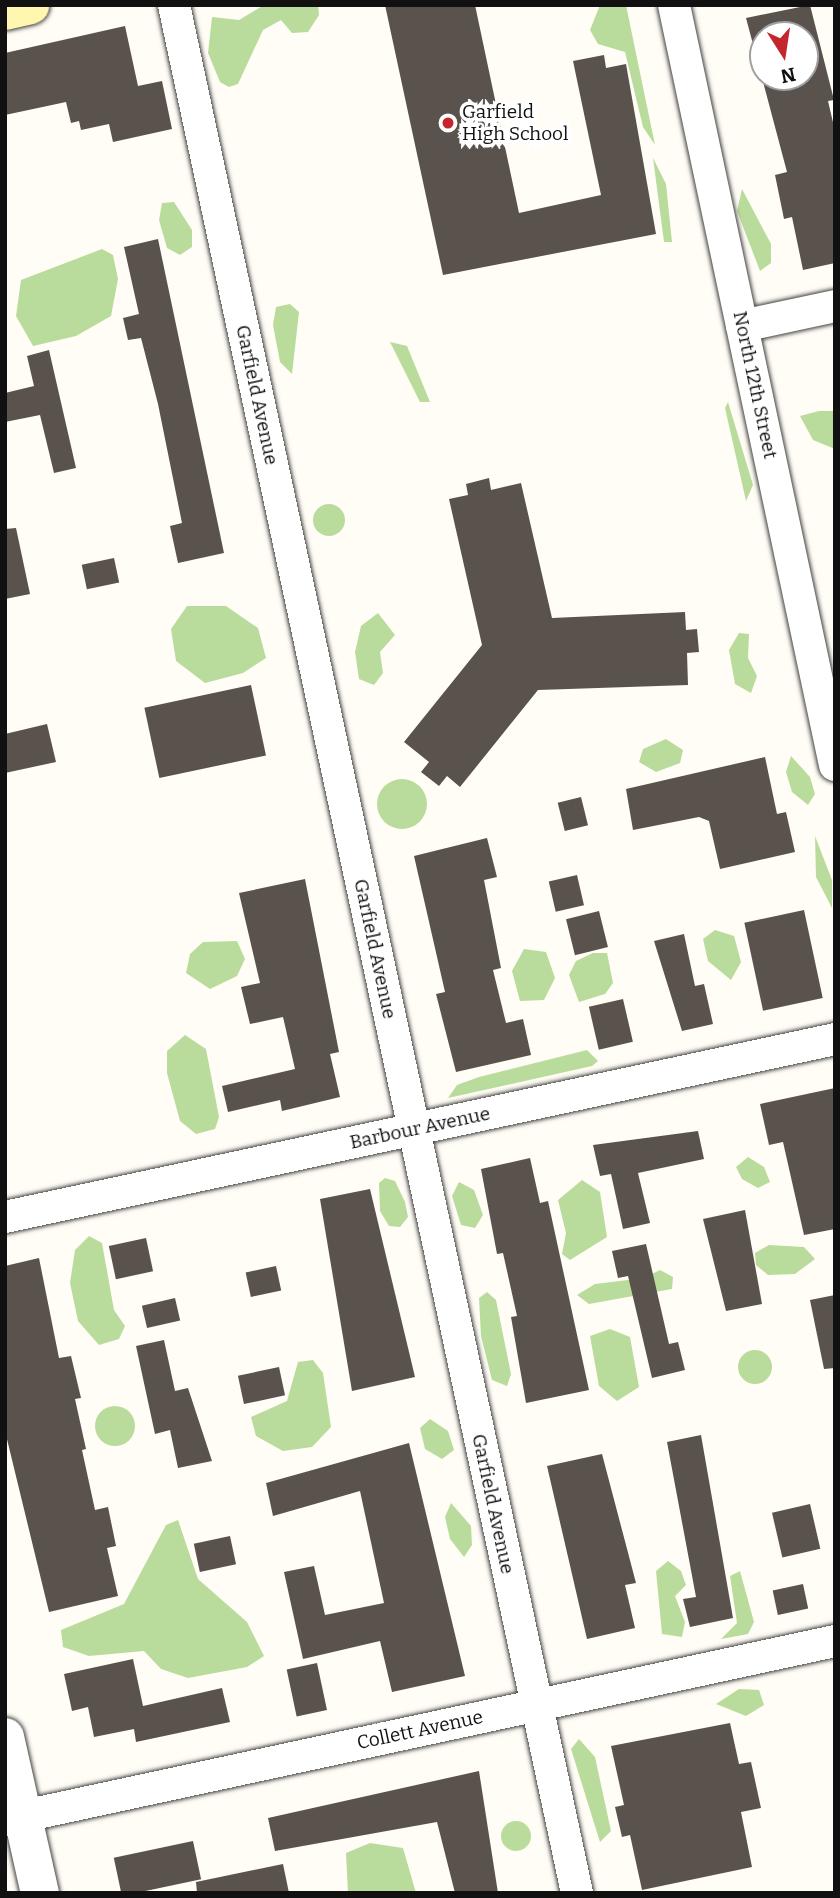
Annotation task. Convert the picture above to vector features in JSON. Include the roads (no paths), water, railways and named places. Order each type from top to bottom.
[{"type":"main road","points":[[5,11],[30,5]]},
{"type":"street","name":"Garfield Avenue","points":[[174,5],[577,1893]]},
{"type":"street","name":"North 12th Street","points":[[674,5],[835,765]]},
{"type":"street","points":[[742,326],[835,306]]},
{"type":"street","name":"Barbour Avenue","points":[[5,1217],[835,1039]]},
{"type":"street","name":"Collett Avenue","points":[[14,1818],[835,1641]]},
{"type":"street","points":[[5,1737],[14,1818],[40,1893]]},
{"type":"place","name":"Garfield High School","points":[[448,123]]}]
